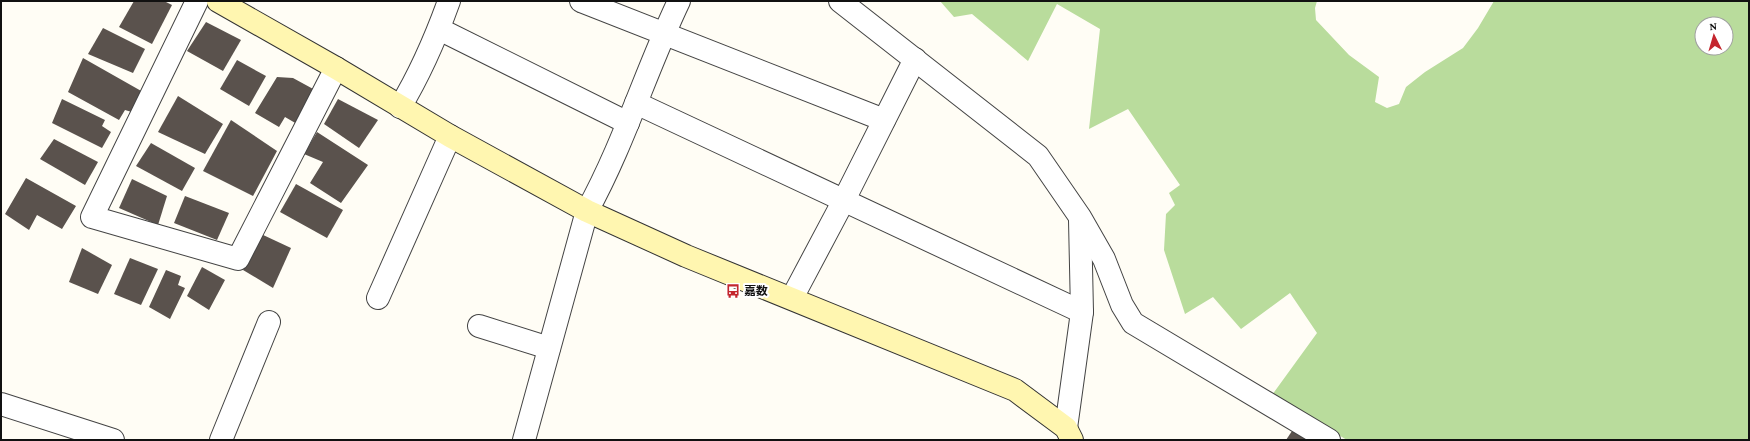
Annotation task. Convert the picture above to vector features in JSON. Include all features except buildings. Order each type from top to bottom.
[{"type":"street","points":[[197,1],[92,217],[238,259],[336,68]]},
{"type":"street","points":[[218,1],[336,68],[450,136],[587,211],[686,256],[1015,390],[1069,434]]},
{"type":"street","points":[[581,1],[884,120]]},
{"type":"street","points":[[524,440],[587,211],[632,113],[663,34],[679,1]]},
{"type":"street","points":[[840,1],[1038,156],[1080,217],[1104,259],[1122,305],[1133,323],[1330,440]]},
{"type":"street","points":[[400,107],[438,29],[446,2]]},
{"type":"street","points":[[438,29],[632,113],[844,200],[1082,312]]},
{"type":"street","points":[[792,298],[844,200],[915,59]]},
{"type":"street","points":[[378,298],[450,136]]},
{"type":"street","points":[[1069,434],[1082,312],[1080,217]]},
{"type":"street","points":[[220,440],[269,322]]},
{"type":"street","points":[[479,326],[549,348]]},
{"type":"street","points":[[1,404],[88,436],[113,440]]},
{"type":"green space","points":[[940,1],[1317,1],[1315,8],[1316,20],[1349,55],[1379,77],[1375,102],[1387,108],[1399,104],[1406,87],[1425,72],[1463,48],[1478,28],[1494,1],[1749,1],[1749,440],[1347,440],[1272,395],[1317,333],[1290,293],[1241,329],[1213,297],[1185,314],[1164,250],[1166,214],[1175,205],[1169,193],[1180,185],[1128,109],[1089,129],[1100,29],[1057,4],[1028,61],[972,14],[954,17]]},
{"type":"place","name":"嘉数","points":[[733,291]]}]
